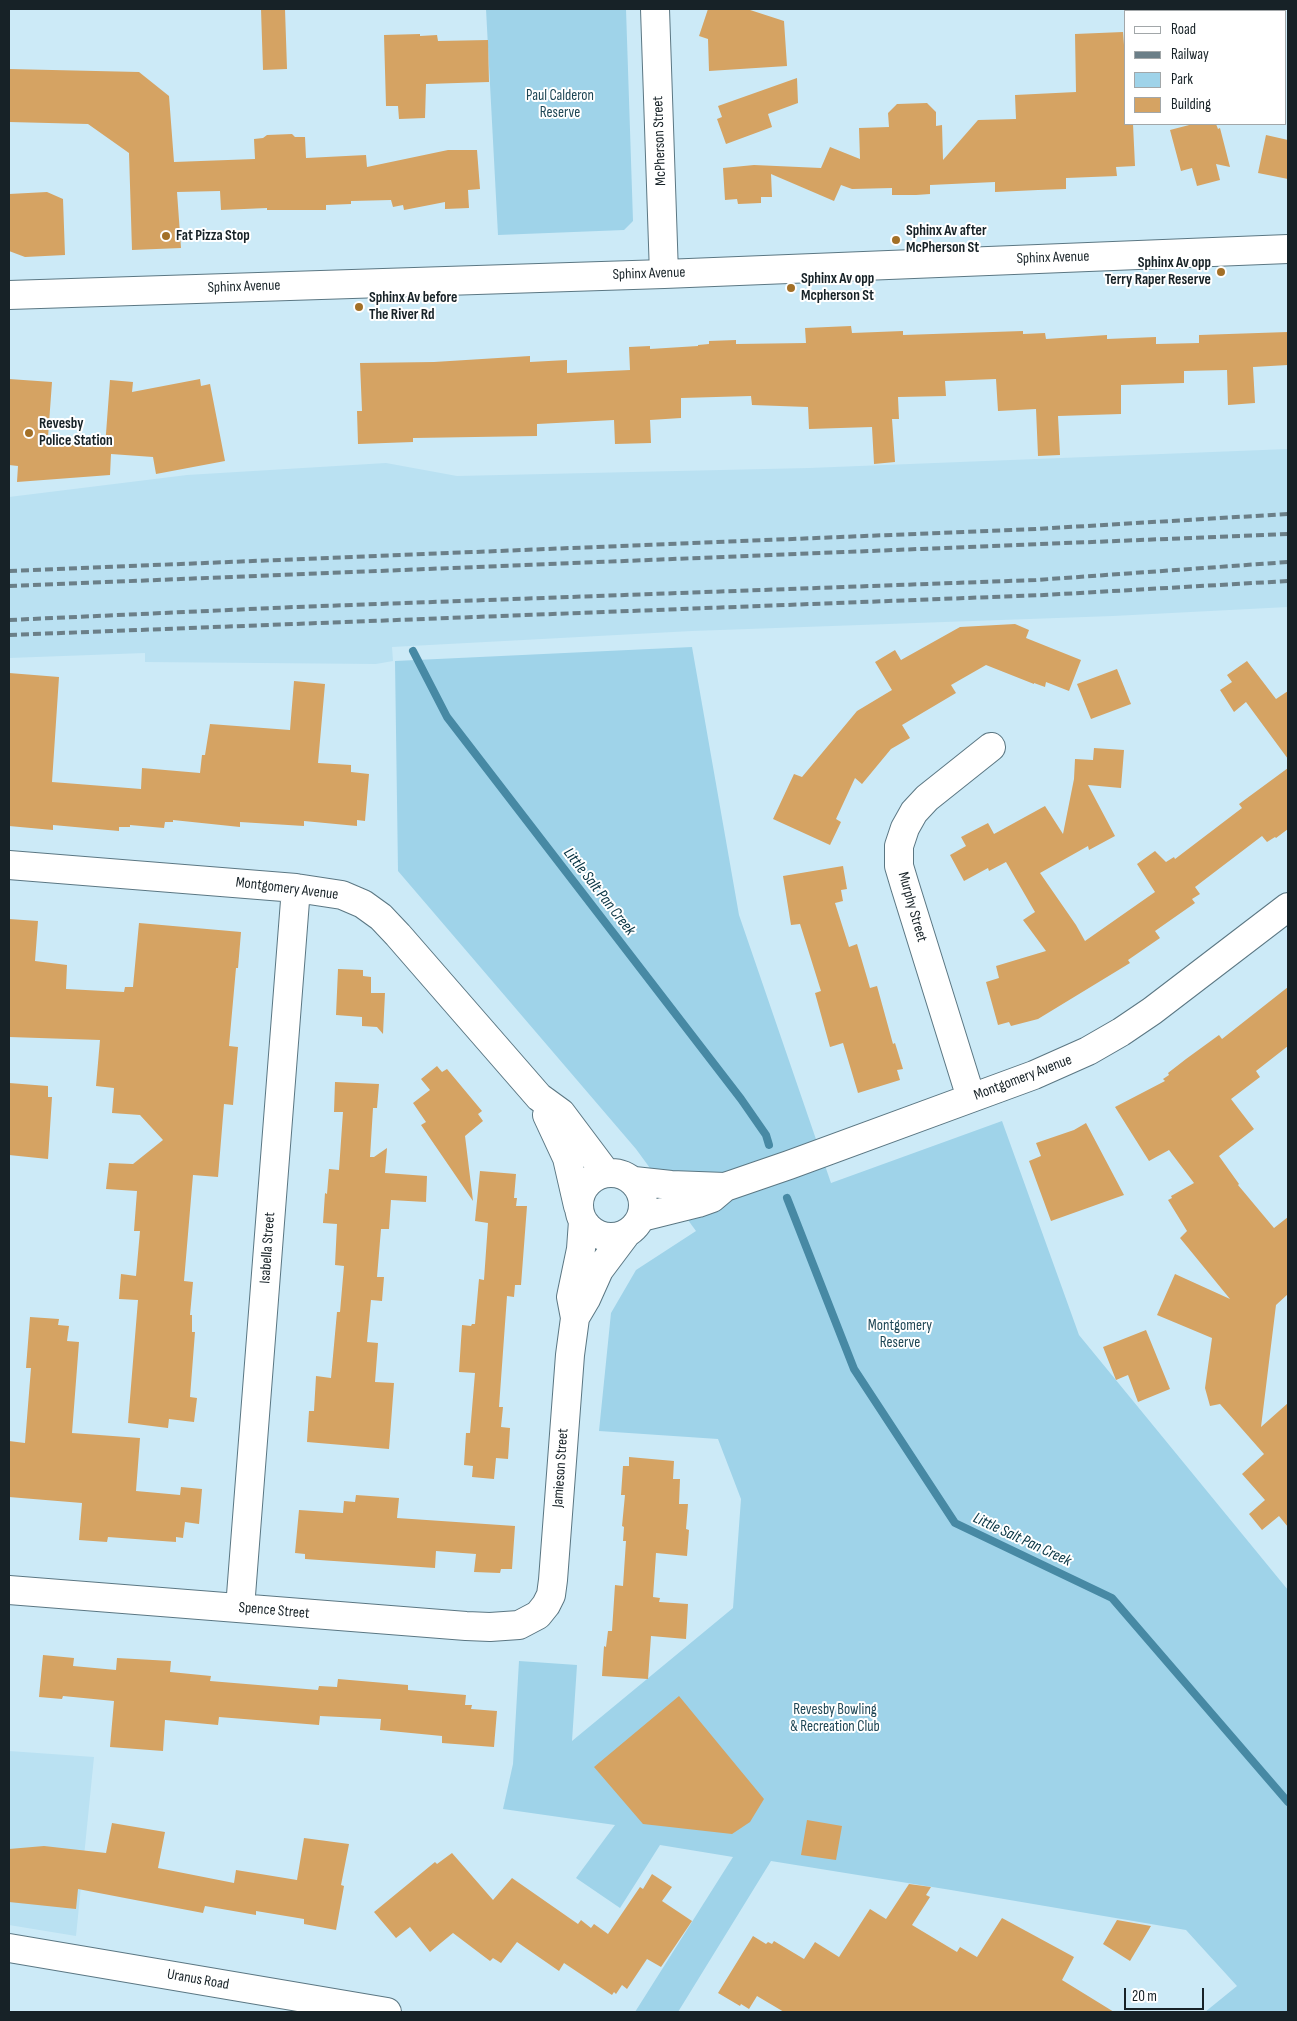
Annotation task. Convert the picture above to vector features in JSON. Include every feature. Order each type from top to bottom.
[{"type":"street","name":"McPherson Street","points":[[655,9],[664,274]]},
{"type":"street","name":"Sphinx Avenue","points":[[9,295],[664,274],[1288,249]]},
{"type":"street","name":"Murphy Street","points":[[971,1098],[904,886],[899,866],[899,846],[904,828],[914,812],[927,798],[991,747]]},
{"type":"street","name":"Montgomery Avenue","points":[[9,865],[296,888],[342,895],[363,904],[381,917],[539,1098],[561,1113],[606,1173]]},
{"type":"street","name":"Isabella Street","points":[[240,1608],[296,888]]},
{"type":"street","name":"Montgomery Avenue","points":[[634,1225],[712,1198],[735,1184],[971,1098],[1060,1064],[1088,1051],[1152,1011],[1288,907]]},
{"type":"street","name":"Montgomery Avenue","points":[[539,1098],[567,1158],[581,1214]]},
{"type":"street","points":[[606,1173],[621,1174],[634,1181],[644,1201],[634,1225],[618,1237],[602,1236],[595,1233],[581,1214],[582,1190],[593,1178],[606,1173]]},
{"type":"street","name":"Montgomery Avenue","points":[[634,1181],[664,1185],[735,1184]]},
{"type":"street","name":"Jamieson Street","points":[[538,1616],[546,1605],[553,1580],[570,1355],[575,1318],[571,1297],[581,1249],[581,1214]]},
{"type":"street","name":"Jamieson Street","points":[[575,1318],[599,1270],[634,1225]]},
{"type":"street","name":"Spence Street","points":[[9,1590],[490,1627],[519,1625],[538,1616]]},
{"type":"street","name":"Uranus Road","points":[[9,1948],[387,2012]]},
{"type":"shaded area","points":[[1288,449],[1288,607],[1113,616],[692,631],[392,647],[393,661],[376,664],[145,662],[145,653],[9,658],[9,497],[187,475],[386,463],[457,476],[809,468]]},
{"type":"shaded area","points":[[9,1751],[94,1757],[76,1936],[9,1925]]},
{"type":"green space","name":"Paul Calderon Reserve","points":[[486,9],[626,9],[633,221],[624,230],[498,235]]},
{"type":"green space","name":"Montgomery Reserve","points":[[692,647],[739,915],[831,1183],[1002,1121],[1079,1335],[1288,1590],[1288,2012],[1205,2012],[1237,1986],[1186,1930],[771,1861],[678,2012],[635,2012],[733,1857],[660,1845],[620,1908],[576,1878],[615,1825],[503,1809],[513,1764],[519,1661],[577,1665],[572,1741],[733,1608],[741,1499],[718,1439],[599,1431],[611,1313],[636,1270],[696,1231],[636,1149],[398,871],[395,661]]},
{"type":"building","points":[[261,9],[285,9],[287,69],[263,70]]},
{"type":"building","points":[[708,9],[747,9],[784,21],[787,66],[709,71],[708,39],[699,36]]},
{"type":"building","points":[[1123,32],[1124,125],[1133,125],[1135,166],[1116,167],[1117,176],[1066,178],[1066,189],[995,192],[995,182],[930,185],[930,194],[916,195],[892,195],[892,188],[852,189],[841,185],[834,201],[771,174],[772,197],[761,197],[761,203],[738,204],[737,199],[725,200],[723,168],[754,165],[821,168],[830,147],[860,159],[859,128],[889,127],[888,113],[897,104],[927,103],[936,112],[936,126],[942,125],[943,160],[978,120],[1016,119],[1015,95],[1076,92],[1075,34]]},
{"type":"building","points":[[420,34],[420,36],[437,35],[438,41],[488,40],[489,82],[426,84],[425,118],[399,119],[398,106],[386,106],[384,35]]},
{"type":"building","points":[[9,69],[139,72],[169,96],[174,162],[255,159],[254,139],[263,138],[267,135],[292,134],[295,137],[305,137],[306,158],[366,155],[367,167],[448,150],[477,150],[480,189],[468,190],[469,208],[445,209],[445,202],[404,210],[403,205],[393,207],[391,200],[351,201],[351,204],[326,205],[326,210],[267,210],[267,208],[221,210],[220,191],[177,192],[181,248],[132,250],[129,153],[88,124],[9,122]]},
{"type":"building","points":[[797,78],[798,103],[768,114],[772,127],[726,144],[717,119],[722,117],[718,106]]},
{"type":"building","points":[[1189,125],[1216,125],[1218,129],[1220,128],[1230,167],[1216,164],[1220,180],[1197,186],[1192,168],[1181,171],[1170,130]]},
{"type":"building","points":[[1266,135],[1288,140],[1288,179],[1258,173]]},
{"type":"building","points":[[47,192],[63,199],[65,255],[25,257],[9,251],[9,194]]},
{"type":"building","points":[[851,326],[852,333],[903,331],[903,335],[1023,331],[1023,334],[1045,333],[1046,339],[1107,335],[1107,339],[1156,337],[1156,344],[1199,343],[1199,335],[1288,332],[1288,365],[1253,367],[1255,403],[1228,405],[1227,370],[1184,371],[1184,383],[1121,385],[1121,414],[1058,416],[1060,455],[1038,456],[1036,409],[998,411],[996,379],[945,381],[946,396],[898,397],[899,419],[892,419],[895,462],[874,464],[872,427],[809,429],[808,407],[752,405],[751,396],[681,398],[681,418],[650,420],[651,443],[615,444],[614,420],[537,424],[537,436],[413,438],[413,442],[358,444],[357,411],[362,411],[360,363],[434,362],[530,356],[530,362],[567,360],[567,373],[630,370],[629,347],[650,346],[650,349],[698,346],[709,344],[709,341],[736,340],[736,344],[806,343],[805,328]]},
{"type":"building","points":[[9,379],[52,382],[48,437],[62,438],[62,444],[105,447],[110,380],[133,382],[132,392],[200,379],[201,386],[210,384],[225,461],[156,474],[153,457],[111,454],[110,475],[17,482],[18,466],[9,465]]},
{"type":"building","points":[[1015,624],[1029,630],[1026,638],[1081,660],[1069,691],[1046,682],[1045,687],[1034,684],[986,665],[951,685],[956,693],[902,725],[910,738],[891,749],[862,784],[855,778],[836,819],[841,822],[830,845],[773,819],[794,774],[802,777],[857,711],[892,690],[875,662],[895,650],[901,660],[960,627]]},
{"type":"building","points":[[1247,661],[1276,699],[1288,691],[1288,759],[1246,702],[1234,712],[1220,690],[1232,682],[1227,675]]},
{"type":"building","points":[[1117,669],[1131,704],[1091,719],[1077,684]]},
{"type":"building","points":[[9,673],[59,677],[52,782],[141,789],[142,768],[200,773],[202,755],[205,755],[210,724],[290,730],[294,681],[325,684],[318,763],[351,765],[351,772],[369,774],[365,821],[357,820],[357,826],[304,821],[304,826],[240,822],[240,827],[173,820],[173,822],[165,822],[164,828],[130,825],[130,827],[119,827],[119,831],[53,825],[53,830],[9,826]]},
{"type":"building","points":[[1094,748],[1124,750],[1121,788],[1088,785],[1115,836],[1089,850],[1088,846],[1040,873],[1085,941],[1155,892],[1137,864],[1155,851],[1166,862],[1174,857],[1175,859],[1242,808],[1239,804],[1288,768],[1288,829],[1267,842],[1262,836],[1195,887],[1200,894],[1192,899],[1195,903],[1155,931],[1160,938],[1128,960],[1130,963],[1038,1019],[1011,1026],[1009,1022],[998,1025],[986,982],[999,978],[996,966],[1046,951],[1023,920],[1035,912],[1006,862],[989,871],[988,868],[964,881],[950,855],[966,846],[961,837],[988,823],[994,834],[1045,806],[1063,834],[1074,779],[1075,759],[1093,760]]},
{"type":"building","points":[[843,866],[847,889],[841,890],[843,901],[835,903],[849,947],[857,944],[870,988],[877,986],[893,1044],[895,1043],[903,1069],[897,1070],[900,1080],[858,1093],[843,1043],[830,1047],[815,993],[821,991],[800,924],[791,925],[783,876]]},
{"type":"building","points":[[9,919],[38,921],[35,961],[67,965],[66,989],[124,992],[125,987],[133,987],[139,923],[241,932],[229,1046],[238,1047],[233,1105],[224,1104],[218,1177],[193,1175],[184,1281],[193,1282],[190,1315],[192,1315],[192,1332],[195,1332],[190,1397],[197,1398],[194,1422],[169,1419],[168,1428],[128,1423],[138,1300],[119,1299],[121,1274],[136,1276],[140,1231],[134,1231],[137,1191],[106,1189],[109,1163],[133,1164],[163,1140],[140,1115],[112,1113],[114,1088],[96,1086],[100,1040],[9,1037]]},
{"type":"building","points":[[338,969],[363,970],[363,976],[371,977],[371,993],[385,993],[383,1034],[377,1027],[362,1026],[362,1017],[336,1015]]},
{"type":"building","points":[[1288,987],[1288,1046],[1256,1071],[1260,1077],[1231,1099],[1254,1129],[1219,1156],[1238,1185],[1274,1228],[1288,1217],[1288,1294],[1276,1305],[1261,1427],[1288,1403],[1288,1527],[1279,1516],[1262,1530],[1249,1514],[1265,1500],[1242,1474],[1264,1454],[1220,1404],[1210,1406],[1205,1388],[1212,1338],[1157,1315],[1175,1274],[1230,1299],[1180,1238],[1187,1231],[1168,1200],[1172,1198],[1171,1196],[1194,1183],[1169,1150],[1149,1161],[1115,1107],[1165,1081],[1163,1079],[1169,1075],[1168,1073],[1186,1059],[1219,1035],[1222,1039]]},
{"type":"building","points":[[437,1066],[442,1072],[447,1069],[482,1111],[478,1114],[483,1121],[465,1136],[473,1201],[421,1125],[426,1122],[413,1103],[430,1090],[421,1079]]},
{"type":"building","points":[[335,1082],[379,1084],[377,1108],[373,1108],[370,1157],[374,1157],[387,1148],[385,1173],[427,1176],[426,1202],[391,1200],[389,1229],[381,1229],[377,1277],[384,1277],[382,1301],[371,1300],[367,1342],[378,1343],[375,1382],[394,1383],[389,1449],[307,1442],[309,1411],[314,1411],[316,1376],[331,1378],[337,1312],[340,1312],[344,1266],[335,1265],[337,1224],[323,1223],[329,1169],[339,1170],[343,1112],[334,1112]]},
{"type":"building","points":[[9,1083],[48,1086],[48,1097],[52,1097],[48,1159],[9,1155]]},
{"type":"building","points":[[1086,1123],[1124,1195],[1051,1221],[1029,1161],[1041,1156],[1036,1143],[1074,1130]]},
{"type":"building","points":[[480,1171],[516,1174],[514,1198],[517,1198],[516,1206],[527,1206],[521,1285],[515,1285],[514,1297],[507,1296],[499,1407],[503,1407],[501,1427],[510,1428],[508,1459],[496,1458],[494,1479],[472,1477],[473,1466],[464,1465],[466,1433],[470,1433],[475,1373],[459,1372],[462,1325],[471,1326],[475,1324],[479,1279],[484,1280],[488,1223],[475,1221]]},
{"type":"building","points":[[30,1317],[59,1319],[58,1325],[69,1326],[67,1341],[79,1342],[72,1433],[140,1438],[136,1491],[180,1495],[181,1487],[202,1489],[199,1524],[185,1522],[183,1538],[176,1537],[176,1542],[108,1537],[107,1542],[79,1540],[82,1503],[9,1497],[9,1441],[25,1443],[31,1368],[26,1368]]},
{"type":"building","points":[[1146,1330],[1170,1389],[1138,1402],[1128,1375],[1116,1380],[1103,1347]]},
{"type":"building","points":[[629,1457],[674,1461],[673,1479],[680,1479],[679,1504],[688,1504],[686,1529],[689,1530],[687,1556],[656,1553],[653,1597],[660,1598],[659,1602],[688,1604],[686,1639],[651,1636],[648,1679],[602,1676],[604,1646],[606,1647],[608,1631],[612,1631],[615,1585],[623,1586],[626,1541],[623,1541],[624,1527],[622,1526],[625,1495],[621,1495],[623,1466],[629,1466]]},
{"type":"building","points":[[356,1495],[399,1498],[397,1518],[515,1526],[512,1569],[501,1569],[500,1573],[474,1572],[476,1554],[436,1551],[435,1568],[305,1559],[305,1554],[295,1553],[299,1510],[343,1513],[344,1501],[355,1502]]},
{"type":"building","points":[[43,1655],[74,1658],[73,1666],[116,1670],[117,1658],[171,1661],[170,1672],[211,1676],[210,1681],[318,1690],[319,1686],[337,1687],[338,1679],[408,1685],[408,1690],[466,1695],[465,1705],[472,1705],[471,1709],[497,1711],[494,1747],[442,1743],[442,1736],[380,1730],[381,1719],[320,1716],[319,1725],[219,1717],[218,1725],[165,1720],[163,1751],[110,1747],[114,1701],[63,1696],[62,1699],[39,1697]]},
{"type":"building","points":[[679,1696],[764,1799],[750,1822],[732,1834],[643,1824],[594,1767]]},
{"type":"building","points":[[807,1820],[842,1826],[836,1860],[801,1855]]},
{"type":"building","points":[[112,1823],[165,1832],[158,1868],[234,1883],[236,1870],[297,1880],[304,1838],[349,1844],[341,1885],[344,1886],[336,1930],[304,1924],[304,1919],[256,1911],[256,1915],[205,1906],[203,1913],[78,1889],[76,1909],[9,1902],[9,1849],[44,1846],[106,1853]]},
{"type":"building","points":[[452,1853],[493,1900],[512,1878],[578,1924],[581,1920],[591,1928],[594,1924],[608,1934],[640,1887],[643,1889],[652,1874],[672,1887],[662,1901],[692,1921],[661,1967],[647,1959],[627,1989],[622,1985],[616,1994],[614,1992],[612,1995],[564,1963],[559,1971],[517,1942],[501,1963],[493,1958],[490,1961],[453,1933],[430,1952],[410,1927],[396,1938],[374,1912],[435,1862],[437,1864]]},
{"type":"building","points":[[909,1884],[931,1887],[926,1895],[930,1897],[912,1925],[957,1952],[960,1947],[977,1957],[1002,1918],[1074,1957],[1062,1980],[1114,2012],[784,2012],[757,1996],[749,2009],[718,1993],[753,1936],[766,1944],[768,1942],[772,1944],[774,1941],[804,1959],[815,1942],[839,1957],[870,1909],[886,1919]]},
{"type":"building","points":[[1117,1920],[1151,1926],[1130,1961],[1103,1944]]},
{"type":"waterway","name":"Little Salt Pan Creek","points":[[413,651],[447,717],[741,1099],[766,1135],[769,1145]]},
{"type":"waterway","name":"Little Salt Pan Creek","points":[[787,1198],[854,1369],[955,1523],[1112,1598],[1288,1802]]},
{"type":"railway","points":[[9,571],[1036,529],[1288,514]]},
{"type":"railway","points":[[9,586],[1288,534]]},
{"type":"railway","points":[[9,620],[295,607],[1036,580],[1288,562]]},
{"type":"railway","points":[[9,635],[1044,595],[1288,581]]},
{"type":"place","name":"Fat Pizza Stop","points":[[166,236]]},
{"type":"place","name":"Sphinx Av after McPherson St","points":[[896,240]]},
{"type":"place","name":"Sphinx Av opp Terry Raper Reserve","points":[[1221,272]]},
{"type":"place","name":"Sphinx Av opp Mcpherson St","points":[[791,288]]},
{"type":"place","name":"Sphinx Av before The River Rd","points":[[359,307]]},
{"type":"place","name":"Revesby Police Station","points":[[29,433]]},
{"type":"park label","name":"Revesby Bowling & Recreation Club","points":[[835,1718]]}]
